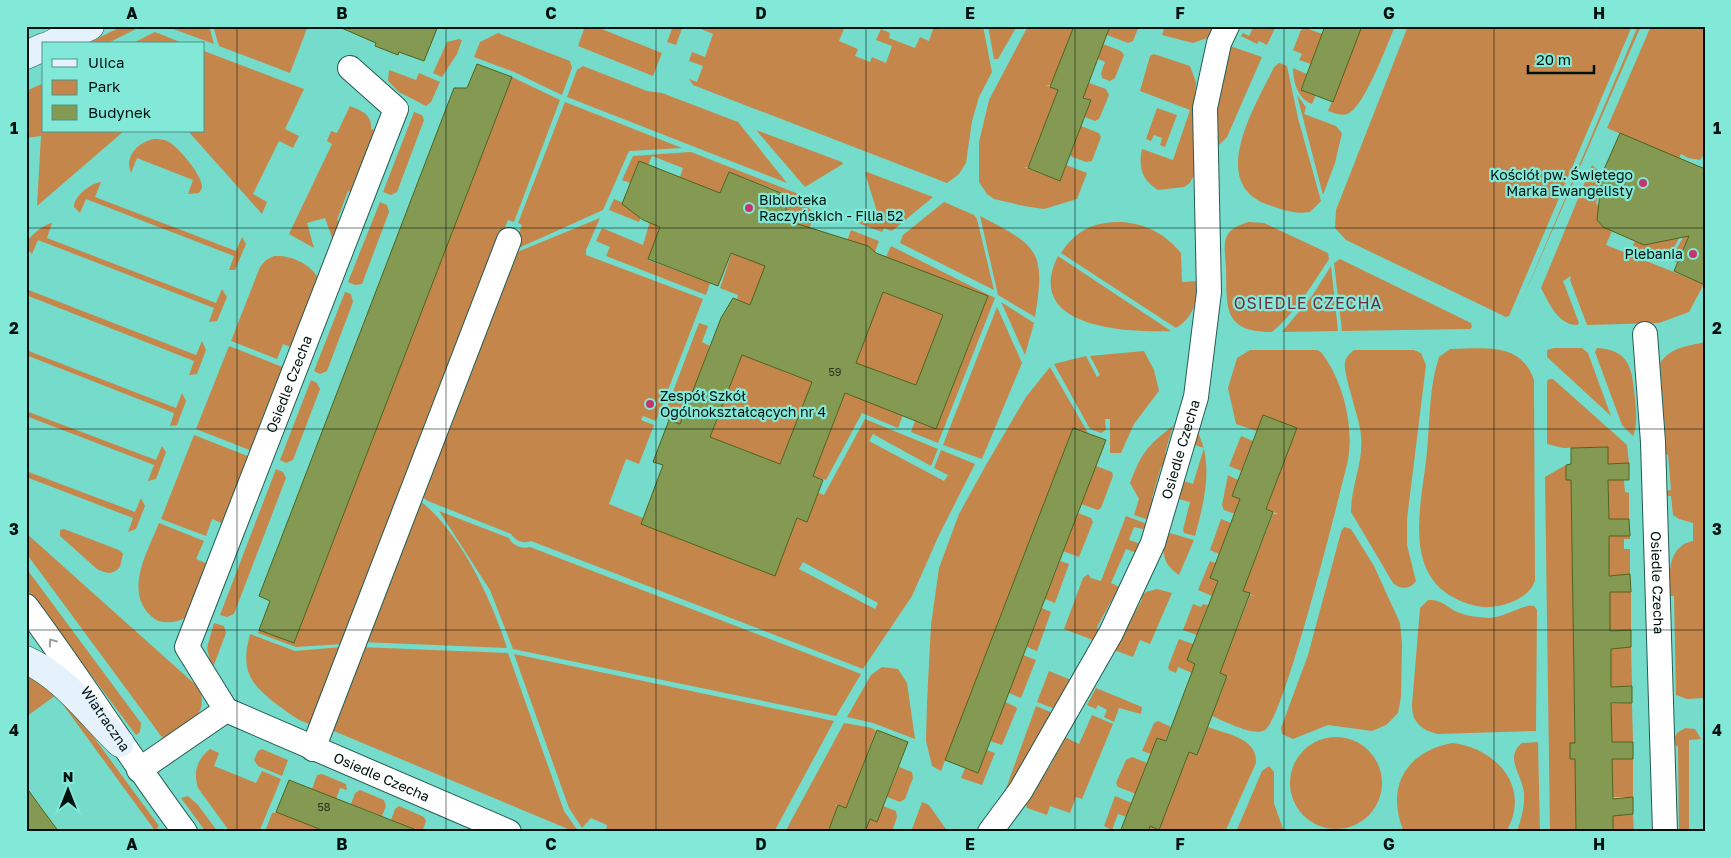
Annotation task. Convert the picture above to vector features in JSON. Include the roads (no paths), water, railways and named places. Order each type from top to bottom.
[{"type":"main road","points":[[56,42],[90,26]]},
{"type":"main road","points":[[26,55],[42,48]]},
{"type":"main road","points":[[26,660],[47,672],[120,743]]},
{"type":"street","name":"Osiedle Czecha","points":[[990,832],[1021,790],[1111,632],[1153,542],[1196,398],[1209,292],[1205,108],[1219,43],[1227,26]]},
{"type":"street","name":"Osiedle Czecha","points":[[350,68],[396,109],[187,647],[226,710],[509,832]]},
{"type":"street","points":[[313,749],[509,240]]},
{"type":"street","name":"Osiedle Czecha","points":[[1645,334],[1653,442],[1665,832]]},
{"type":"street","name":"Wiatraczna","points":[[26,606],[62,654],[120,743],[185,832]]},
{"type":"street","points":[[139,770],[226,710]]},
{"type":"place","name":"Kościół pw. Świętego Marka Ewangelisty","points":[[1643,183]]},
{"type":"place","name":"Biblioteka Raczyńskich - Filia 52","points":[[749,208]]},
{"type":"place","name":"Plebania","points":[[1693,254]]},
{"type":"place","name":"Zespół Szkół Ogólnokształcących nr 4","points":[[650,404]]},
{"type":"district","name":"OSIEDLE CZECHA","points":[[1308,303]]}]
